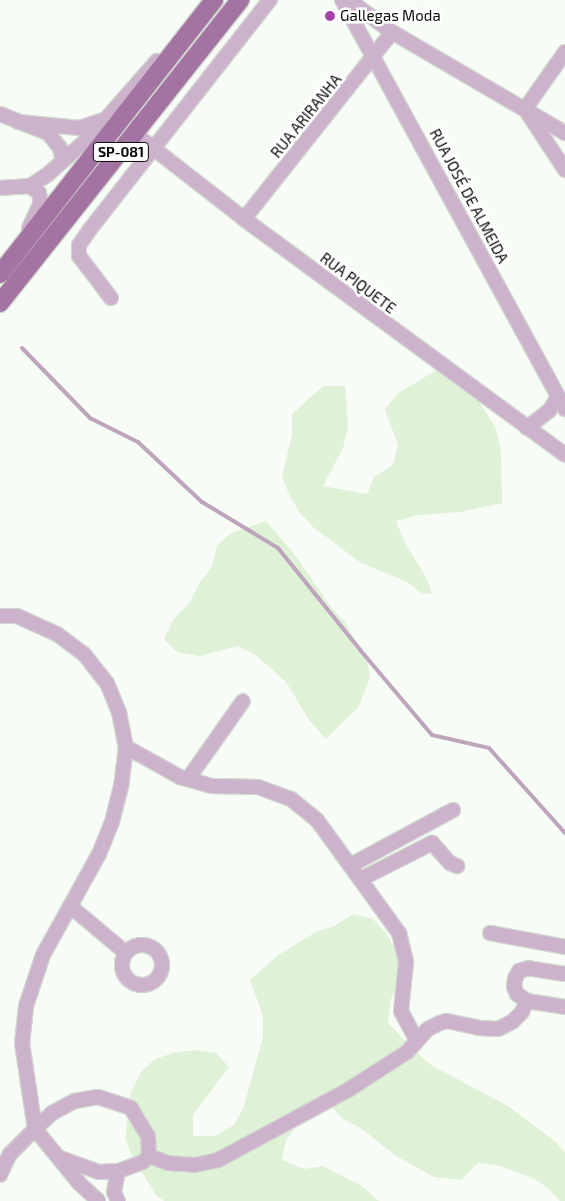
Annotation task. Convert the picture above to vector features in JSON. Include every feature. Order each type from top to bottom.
[{"type":"main road","name":"SP-081","points":[[0,274],[214,0]]},
{"type":"main road","name":"SP-081","points":[[0,303],[240,0]]},
{"type":"street","points":[[111,298],[80,256],[78,249],[91,228],[270,0]]},
{"type":"street","name":"RUA JOSÉ DE ALMEIDA","points":[[342,0],[375,57],[562,403]]},
{"type":"street","points":[[349,0],[392,32],[565,133]]},
{"type":"street","name":"RUA ARIRANHA","points":[[244,219],[375,57],[392,32]]},
{"type":"street","points":[[0,188],[30,186],[63,160],[108,118],[152,66],[186,37]]},
{"type":"street","points":[[524,109],[565,52]]},
{"type":"street","points":[[524,109],[565,170]]},
{"type":"street","points":[[0,114],[48,133],[60,148],[63,160]]},
{"type":"street","points":[[18,122],[80,128],[108,118]]},
{"type":"street","name":"RUA PIQUETE","points":[[135,134],[244,219],[565,455]]},
{"type":"street","points":[[19,249],[41,202],[39,193],[30,186]]},
{"type":"street","points":[[527,428],[562,403]]},
{"type":"street","points":[[0,616],[17,616],[41,626],[57,634],[84,654],[107,684],[119,712],[126,748],[121,786],[112,822],[99,854],[43,955],[26,1006],[22,1043],[34,1129],[98,1201]]},
{"type":"street","points":[[188,779],[243,700]]},
{"type":"street","points":[[126,748],[155,765],[188,779],[212,786],[258,786],[291,800],[317,820],[399,933],[406,962],[401,1010],[417,1041]]},
{"type":"street","points":[[351,865],[454,810]]},
{"type":"street","points":[[361,879],[432,843],[450,863],[456,866]]},
{"type":"street","points":[[70,906],[126,953]]},
{"type":"street","points":[[490,933],[565,947]]},
{"type":"street","points":[[565,974],[529,968],[519,971],[514,987],[517,994],[527,1001],[565,1007]]},
{"type":"street","points":[[149,1156],[168,1163],[195,1165],[218,1160],[348,1090],[407,1052],[428,1029],[447,1021],[479,1028],[498,1029],[512,1022],[522,1012],[527,1001]]},
{"type":"street","points":[[0,1175],[10,1154],[34,1129],[52,1113],[75,1101],[98,1097],[131,1108],[148,1136],[149,1156],[143,1162],[118,1171],[98,1172],[60,1158]]},
{"type":"street","points":[[118,1171],[114,1192],[118,1201]]},
{"type":"green space","points":[[435,371],[458,374],[473,391],[496,429],[501,452],[502,503],[460,512],[419,515],[396,521],[404,541],[427,579],[432,593],[423,594],[407,582],[361,563],[313,527],[300,513],[289,494],[282,476],[292,435],[292,414],[323,386],[345,386],[348,428],[343,448],[323,486],[367,494],[374,477],[393,465],[398,445],[385,410],[397,394]]},
{"type":"green space","points":[[266,521],[295,555],[331,607],[344,621],[367,659],[370,678],[358,708],[326,739],[309,720],[286,682],[257,656],[238,646],[200,656],[177,652],[164,639],[174,619],[190,602],[200,582],[212,567],[217,546],[231,533]]},
{"type":"green space","points":[[353,914],[373,919],[386,933],[397,952],[401,980],[391,999],[388,1023],[431,1065],[508,1106],[556,1142],[565,1152],[565,1201],[560,1201],[549,1189],[533,1178],[497,1165],[478,1163],[461,1180],[434,1177],[396,1156],[362,1129],[343,1119],[330,1105],[298,1124],[286,1140],[282,1160],[304,1169],[323,1166],[362,1186],[379,1201],[164,1201],[155,1194],[132,1156],[125,1138],[131,1092],[141,1072],[155,1059],[173,1053],[193,1050],[216,1053],[229,1067],[193,1115],[193,1136],[215,1136],[234,1125],[244,1106],[263,1037],[263,1016],[250,980],[278,955],[316,932],[334,926]]},
{"type":"waterway","points":[[22,348],[90,418],[138,442],[202,502],[278,548],[432,735],[489,748],[565,833]]},
{"type":"place","name":"Gallegas Moda","points":[[330,16]]}]
